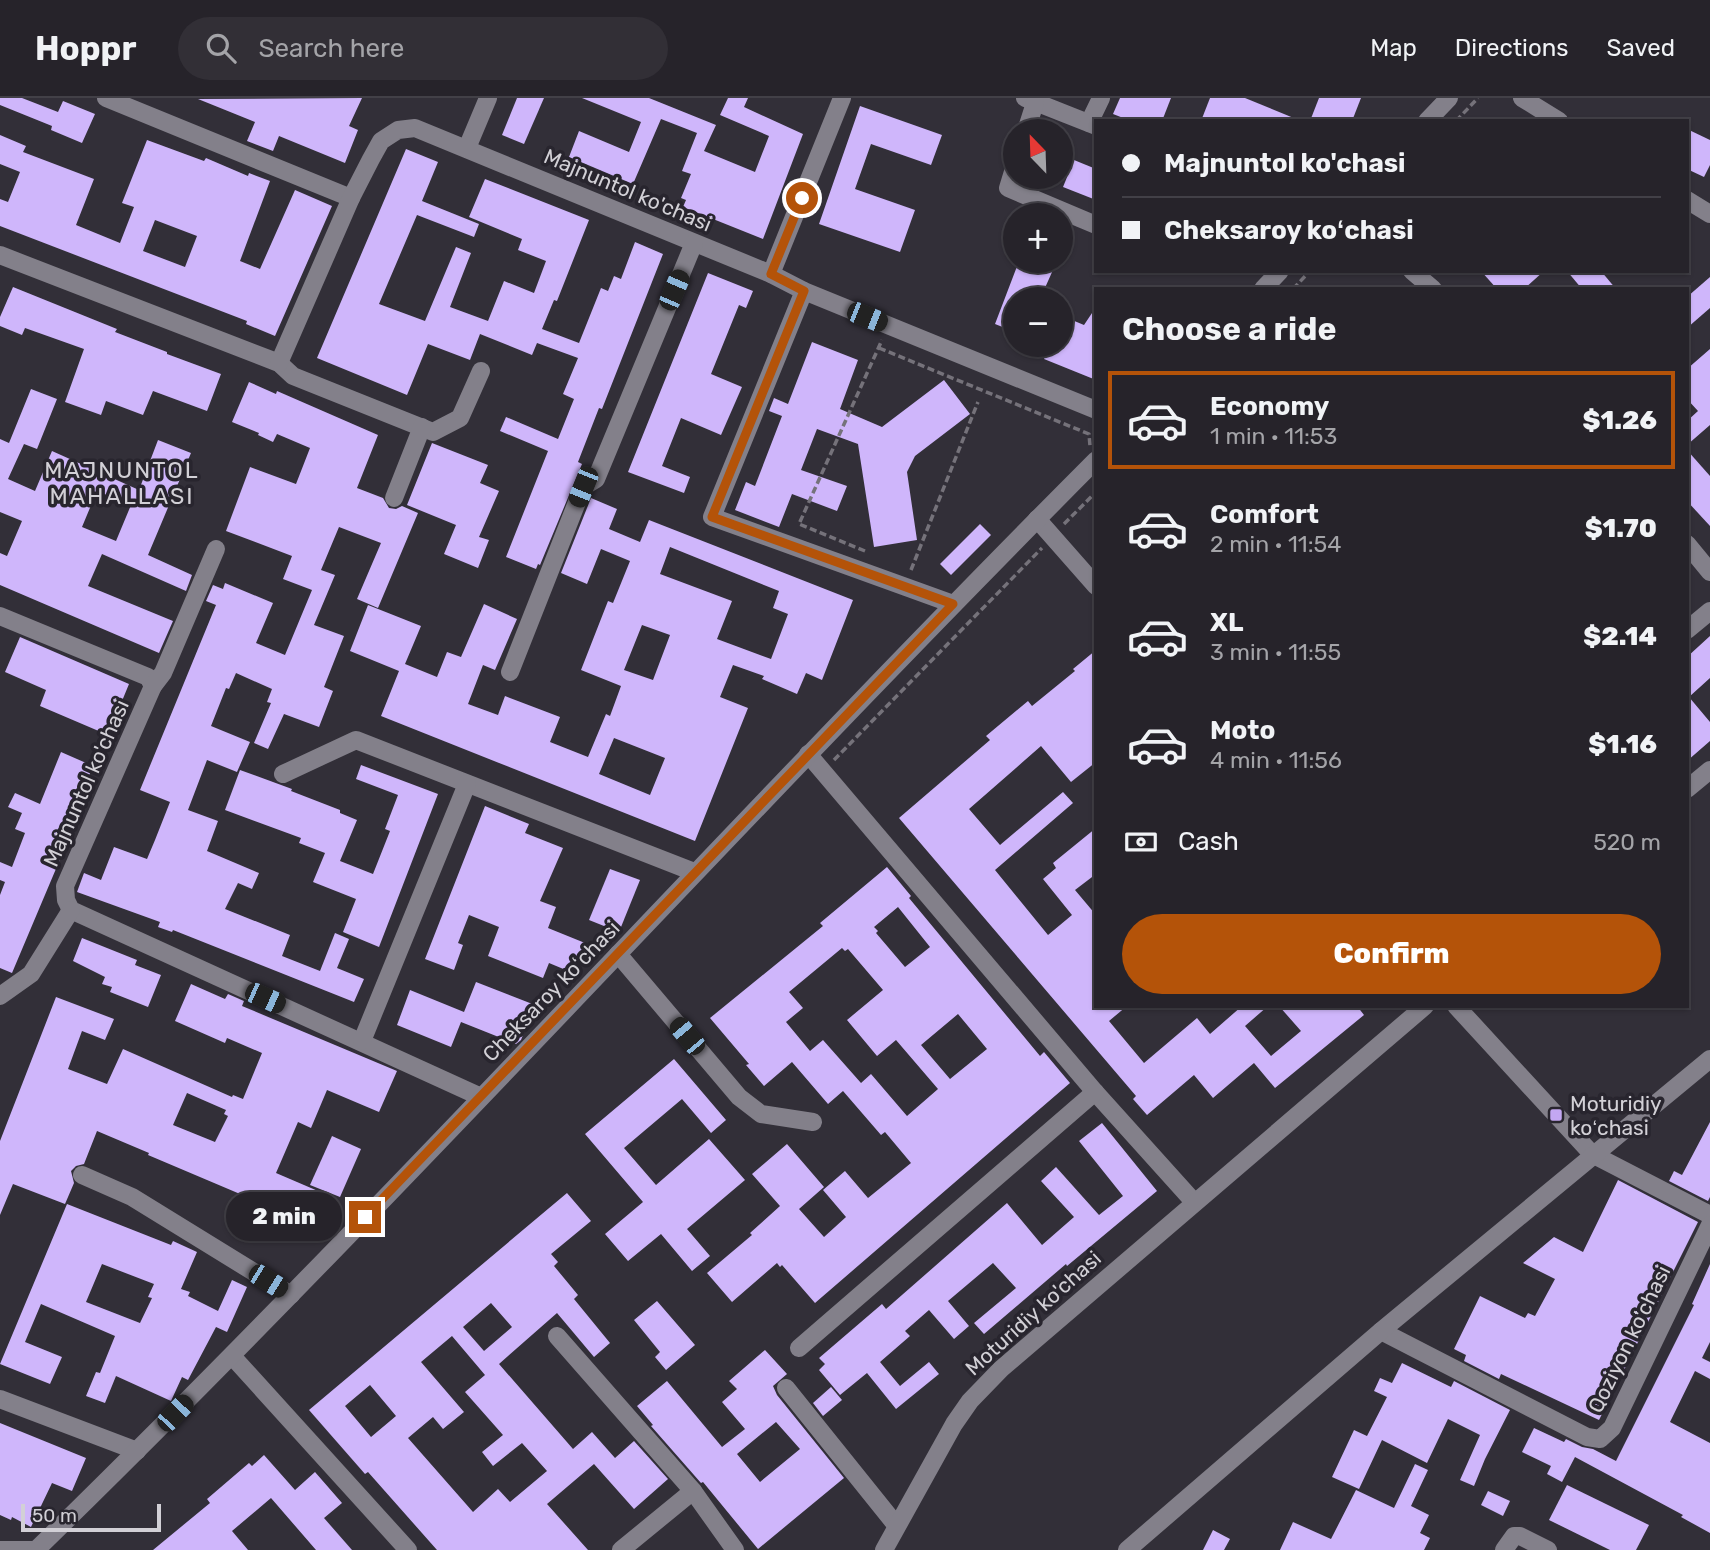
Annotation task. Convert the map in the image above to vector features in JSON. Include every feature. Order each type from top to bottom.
[{"type":"street","points":[[106,98],[351,198]]},
{"type":"street","points":[[467,148],[488,98]]},
{"type":"street","points":[[771,274],[842,98]]},
{"type":"street","points":[[1028,119],[1030,100],[1092,125],[1101,98]]},
{"type":"street","points":[[1429,119],[1449,98]]},
{"type":"street","points":[[1522,98],[1556,119]]},
{"type":"street","name":"Majnuntol ko'chasi","points":[[279,363],[351,198],[382,141],[398,130],[415,128],[1094,409]]},
{"type":"street","points":[[1010,189],[1094,224]]},
{"type":"street","points":[[1689,201],[1710,214]]},
{"type":"street","points":[[510,671],[583,487],[596,479],[694,243]]},
{"type":"street","points":[[0,255],[279,363],[293,376],[427,430],[460,418],[481,371]]},
{"type":"street","points":[[1265,287],[1278,273]]},
{"type":"street","points":[[1414,273],[1431,287]]},
{"type":"street","points":[[804,291],[712,517],[953,604]]},
{"type":"street","points":[[394,498],[427,430]]},
{"type":"street","name":"Cheksaroy koʻchasi","points":[[36,1550],[291,1295],[694,872],[1037,519],[1093,453]]},
{"type":"street","points":[[1037,519],[1094,584]]},
{"type":"street","points":[[1689,546],[1710,572]]},
{"type":"street","points":[[153,686],[163,673],[216,549]]},
{"type":"street","points":[[1689,628],[1710,611]]},
{"type":"street","name":"Majnuntol ko'chasi","points":[[0,616],[148,677],[153,686],[65,886],[66,901],[71,911]]},
{"type":"street","points":[[284,774],[356,740],[694,872]]},
{"type":"street","points":[[808,754],[1095,1092],[1194,1202]]},
{"type":"street","points":[[1689,787],[1710,769]]},
{"type":"street","points":[[362,1041],[467,784]]},
{"type":"street","points":[[0,996],[31,974],[71,911],[481,1097]]},
{"type":"street","points":[[618,954],[739,1097],[761,1114],[813,1122]]},
{"type":"street","name":"Moturidiy ko'chasi","points":[[884,1550],[896,1525],[970,1401],[1001,1369],[1423,1008]]},
{"type":"street","points":[[1458,1008],[1592,1154],[1707,1211],[1710,1215]]},
{"type":"street","points":[[1135,1548],[1381,1331],[1592,1154],[1709,1061]]},
{"type":"street","points":[[799,1348],[1095,1092]]},
{"type":"street","points":[[82,1175],[132,1197],[291,1295]]},
{"type":"street","name":"Qoziyon ko'chasi","points":[[1381,1331],[1587,1437],[1600,1439],[1612,1427],[1710,1225]]},
{"type":"street","points":[[557,1336],[693,1491],[735,1550]]},
{"type":"street","points":[[232,1356],[408,1550]]},
{"type":"street","points":[[786,1388],[896,1525]]},
{"type":"street","points":[[0,1399],[137,1451]]},
{"type":"street","points":[[621,1550],[693,1491]]},
{"type":"street","points":[[1504,1550],[1514,1536],[1520,1536],[1548,1550]]},
{"type":"street","points":[[0,1549],[36,1550]]},
{"type":"path","points":[[1458,119],[1478,98]]},
{"type":"path","points":[[1295,287],[1308,273]]},
{"type":"path","points":[[874,555],[799,524],[888,326]]},
{"type":"path","points":[[879,348],[1089,434],[1093,453]]},
{"type":"path","points":[[911,570],[978,402]]},
{"type":"path","points":[[823,771],[1094,494]]},
{"type":"building","points":[[0,98],[22,98],[58,112],[63,101],[95,114],[82,143],[51,130],[52,126],[0,105]]},
{"type":"building","points":[[362,98],[349,126],[358,130],[345,163],[279,136],[273,151],[247,141],[255,122],[198,99]]},
{"type":"building","points":[[517,98],[544,98],[524,144],[502,135]]},
{"type":"building","points":[[582,98],[649,98],[716,125],[704,151],[755,172],[769,136],[720,115],[728,98],[748,98],[744,107],[803,134],[763,239],[683,207],[686,200],[681,198],[691,174],[682,171],[697,133],[661,119],[633,184],[569,157],[579,131],[629,152],[641,122]]},
{"type":"building","points":[[1120,98],[1171,98],[1163,119],[1126,119],[1113,114]]},
{"type":"building","points":[[1210,98],[1245,98],[1296,119],[1202,119]]},
{"type":"building","points":[[1319,98],[1361,98],[1353,119],[1311,119]]},
{"type":"building","points":[[860,106],[942,135],[931,165],[871,144],[855,189],[915,210],[900,252],[819,224]]},
{"type":"building","points":[[1689,130],[1710,140],[1710,165],[1704,177],[1689,170]]},
{"type":"building","points":[[0,135],[26,146],[23,152],[94,179],[76,225],[120,243],[134,207],[122,203],[147,140],[204,161],[206,158],[248,176],[249,173],[270,181],[240,261],[260,269],[295,190],[332,206],[275,336],[246,324],[247,321],[0,226],[0,199],[8,202],[20,172],[0,164]],"holes":[[[155,220],[197,236],[185,267],[143,251]]]},
{"type":"building","points":[[406,149],[438,162],[422,201],[479,224],[474,237],[417,215],[379,304],[425,321],[456,247],[471,253],[450,307],[488,321],[504,281],[534,293],[546,261],[518,250],[522,239],[469,217],[485,179],[589,220],[557,301],[554,300],[542,329],[579,343],[601,288],[608,291],[614,276],[621,279],[635,242],[663,254],[602,409],[599,408],[578,462],[582,464],[536,569],[506,557],[548,451],[500,431],[506,417],[558,439],[574,399],[563,394],[578,358],[537,343],[532,355],[480,334],[470,360],[428,344],[407,395],[317,358]]},
{"type":"building","points":[[1074,160],[1094,168],[1094,199],[1068,189],[1073,189]]},
{"type":"building","points":[[708,273],[753,291],[746,308],[739,305],[711,374],[742,387],[721,435],[681,418],[662,466],[690,477],[684,493],[628,472]]},
{"type":"building","points":[[1014,273],[1052,273],[1045,287],[1009,287]]},
{"type":"building","points":[[1483,273],[1542,273],[1526,287],[1495,287]]},
{"type":"building","points":[[1569,273],[1603,273],[1614,287],[1580,287]]},
{"type":"building","points":[[1710,277],[1710,308],[1689,326],[1689,295]]},
{"type":"building","points":[[13,287],[117,329],[115,332],[167,354],[221,374],[207,411],[153,391],[143,415],[106,401],[101,415],[65,402],[84,349],[25,328],[22,335],[0,326],[0,317]]},
{"type":"building","points":[[1003,303],[1003,327],[995,324]]},
{"type":"building","points":[[1094,310],[1094,379],[1044,359],[1073,357],[1073,320],[1084,325]]},
{"type":"building","points":[[812,342],[858,360],[840,409],[882,427],[944,380],[970,414],[915,456],[907,472],[917,540],[874,547],[858,444],[817,429],[801,470],[847,486],[837,511],[792,494],[779,527],[735,510],[746,482],[755,486],[782,416],[769,411],[774,398],[788,404]]},
{"type":"building","points":[[1710,349],[1710,425],[1689,443],[1689,419],[1698,411],[1689,401],[1689,367]]},
{"type":"building","points":[[249,382],[276,394],[277,391],[378,435],[357,488],[383,498],[389,508],[402,506],[418,513],[378,608],[357,599],[381,543],[339,527],[321,570],[335,575],[314,625],[344,636],[324,687],[333,691],[319,727],[284,714],[268,749],[254,743],[271,703],[267,702],[272,689],[236,673],[229,689],[226,688],[211,726],[250,742],[237,772],[207,760],[188,810],[218,821],[207,851],[259,873],[252,889],[238,883],[225,909],[290,935],[282,956],[320,971],[335,933],[349,939],[337,968],[364,979],[354,1002],[173,930],[172,932],[158,927],[160,922],[77,892],[84,873],[101,880],[114,847],[147,859],[170,802],[140,790],[216,605],[206,601],[213,585],[223,589],[225,583],[273,603],[256,643],[285,655],[312,590],[283,579],[292,556],[226,531],[250,467],[296,484],[310,448],[277,434],[273,442],[232,422]]},
{"type":"building","points":[[31,389],[57,399],[37,449],[24,444],[8,479],[35,491],[52,451],[139,490],[158,440],[191,453],[148,555],[192,575],[186,591],[102,554],[88,586],[173,621],[159,653],[0,585],[0,553],[7,556],[22,521],[0,512],[0,439],[9,443]],"holes":[[[97,491],[131,505],[116,541],[82,527]]]},
{"type":"building","points":[[432,443],[488,465],[480,483],[499,491],[479,537],[489,540],[478,568],[444,554],[456,525],[407,505]]},
{"type":"building","points":[[1689,452],[1710,476],[1710,526],[1689,503]]},
{"type":"building","points":[[591,498],[617,509],[609,529],[640,542],[649,520],[853,600],[822,680],[806,673],[797,694],[762,679],[764,676],[733,665],[720,697],[748,708],[695,841],[381,716],[399,671],[350,651],[368,605],[421,626],[405,664],[437,677],[447,652],[461,657],[484,604],[517,619],[495,670],[483,665],[468,704],[498,715],[505,696],[560,717],[550,742],[588,757],[606,714],[610,716],[621,686],[581,670],[608,601],[613,603],[630,561],[601,549],[587,584],[561,573]],"holes":[[[670,547],[779,591],[773,608],[788,614],[771,659],[717,639],[732,601],[660,574]],[[642,625],[670,635],[653,680],[624,670]],[[614,738],[665,758],[650,795],[599,774]]]},
{"type":"building","points":[[980,524],[991,535],[951,575],[940,564]]},
{"type":"building","points":[[1710,636],[1710,678],[1689,697],[1689,655]]},
{"type":"building","points":[[20,637],[129,684],[108,735],[40,706],[46,690],[5,672]]},
{"type":"building","points":[[1094,652],[1094,764],[1071,782],[1041,746],[969,809],[1000,845],[1063,792],[1073,803],[995,870],[1048,935],[1072,915],[1043,879],[1056,868],[1053,863],[1094,830],[1094,876],[1075,890],[1094,913],[1094,1008],[1125,1008],[1109,1021],[1144,1063],[1197,1018],[1210,1034],[1240,1008],[1266,1008],[1245,1026],[1271,1056],[1301,1031],[1281,1008],[1359,1008],[1364,1015],[1275,1088],[1254,1063],[1213,1098],[1194,1075],[1147,1115],[1133,1099],[1136,1096],[899,818],[990,740],[986,736],[1028,701],[1032,706],[1075,671],[1073,669]]},
{"type":"building","points":[[1689,697],[1710,722],[1710,741],[1689,759]]},
{"type":"building","points":[[61,752],[93,766],[72,817],[77,819],[12,973],[0,968],[0,895],[5,882],[0,880],[0,862],[12,867],[25,833],[15,829],[22,813],[8,807],[15,793],[40,804]]},
{"type":"building","points":[[361,765],[438,794],[379,947],[343,932],[356,899],[313,882],[325,853],[299,843],[301,838],[225,810],[240,770],[292,789],[291,791],[340,810],[340,813],[357,820],[340,861],[373,874],[390,831],[385,829],[398,795],[356,779]]},
{"type":"building","points":[[485,806],[529,824],[525,833],[563,848],[540,901],[556,907],[548,928],[585,943],[573,973],[549,963],[543,978],[488,956],[499,927],[469,915],[458,943],[463,945],[454,970],[425,959]]},
{"type":"building","points":[[887,867],[911,896],[909,898],[1040,1056],[1044,1052],[1070,1083],[815,1303],[782,1265],[780,1267],[777,1263],[732,1302],[707,1273],[752,1235],[750,1233],[780,1206],[752,1174],[787,1144],[824,1187],[799,1209],[824,1237],[846,1217],[823,1190],[845,1171],[868,1198],[911,1163],[885,1132],[881,1135],[843,1091],[828,1104],[792,1062],[764,1086],[710,1018],[823,926],[820,923]],"holes":[[[898,907],[930,947],[905,967],[874,927]],[[842,948],[845,951],[848,949],[883,990],[847,1020],[877,1056],[896,1040],[938,1089],[907,1116],[871,1074],[861,1083],[823,1040],[810,1051],[786,1022],[803,1008],[789,992]],[[958,1014],[987,1049],[950,1079],[921,1045]]]},
{"type":"building","points":[[610,869],[640,880],[619,932],[589,920]]},
{"type":"building","points":[[82,938],[137,960],[135,965],[161,975],[148,1007],[110,992],[112,987],[102,984],[105,977],[73,961]]},
{"type":"building","points":[[476,982],[535,1005],[521,1040],[516,1044],[461,1022],[451,1047],[397,1025],[410,990],[464,1012]]},
{"type":"building","points":[[191,984],[225,999],[228,994],[244,1001],[242,1006],[397,1071],[379,1112],[327,1090],[311,1128],[298,1122],[276,1173],[318,1191],[296,1241],[258,1225],[266,1205],[97,1131],[84,1164],[71,1171],[74,1183],[65,1204],[13,1184],[0,1215],[0,1141],[56,997],[114,1019],[105,1040],[82,1031],[68,1069],[107,1084],[123,1049],[232,1097],[233,1095],[243,1099],[262,1053],[227,1038],[225,1043],[175,1021]],"holes":[[[187,1093],[226,1110],[224,1114],[228,1116],[215,1142],[173,1125]]]},
{"type":"building","points":[[674,1059],[726,1120],[711,1133],[682,1099],[624,1148],[656,1185],[709,1139],[745,1180],[687,1229],[710,1256],[692,1271],[661,1234],[628,1261],[605,1234],[643,1202],[585,1134]]},
{"type":"building","points":[[1710,1122],[1708,1201],[1669,1181],[1674,1171],[1682,1175]]},
{"type":"building","points":[[1102,1123],[1157,1191],[984,1334],[974,1323],[1016,1288],[993,1263],[948,1301],[969,1326],[954,1339],[929,1310],[905,1331],[910,1336],[880,1362],[900,1386],[929,1362],[939,1374],[896,1409],[867,1373],[840,1395],[819,1370],[825,1364],[819,1358],[882,1304],[886,1309],[1007,1203],[1042,1245],[1074,1217],[1041,1181],[1056,1167],[1099,1215],[1123,1196],[1079,1141]]},
{"type":"building","points":[[332,1136],[361,1149],[340,1197],[310,1185]]},
{"type":"building","points":[[1618,1180],[1698,1222],[1599,1420],[1501,1374],[1499,1379],[1464,1361],[1466,1355],[1454,1349],[1480,1296],[1525,1318],[1528,1313],[1535,1316],[1555,1279],[1523,1263],[1554,1237],[1583,1252]]},
{"type":"building","points":[[567,1193],[591,1221],[551,1254],[558,1262],[554,1266],[578,1295],[574,1299],[610,1343],[594,1357],[557,1313],[499,1364],[573,1449],[592,1432],[615,1458],[634,1441],[668,1479],[634,1509],[594,1464],[547,1504],[588,1550],[437,1550],[309,1410]],"holes":[[[491,1303],[512,1327],[484,1351],[463,1327]],[[452,1336],[485,1375],[465,1392],[503,1435],[482,1452],[493,1466],[522,1443],[547,1471],[510,1502],[498,1489],[473,1512],[408,1438],[433,1417],[443,1429],[464,1412],[421,1362]],[[370,1385],[396,1416],[371,1437],[345,1406]]]},
{"type":"building","points":[[67,1204],[171,1245],[173,1241],[197,1252],[181,1289],[190,1292],[188,1296],[218,1311],[232,1280],[247,1287],[227,1332],[216,1327],[188,1380],[182,1377],[171,1401],[116,1376],[105,1403],[86,1396],[96,1372],[100,1373],[115,1336],[41,1304],[25,1342],[62,1357],[50,1384],[0,1364]],"holes":[[[102,1264],[154,1284],[148,1297],[152,1298],[140,1323],[86,1302]]]},
{"type":"building","points":[[1710,1264],[1710,1342],[1702,1358],[1710,1362],[1710,1379],[1695,1371],[1670,1422],[1710,1443],[1710,1533],[1681,1517],[1683,1515],[1575,1457],[1562,1482],[1547,1474],[1551,1466],[1522,1452],[1534,1428],[1564,1442],[1566,1439],[1593,1449],[1616,1461],[1694,1305],[1692,1304]]},
{"type":"building","points":[[657,1301],[695,1345],[666,1370],[655,1357],[660,1352],[634,1320]]},
{"type":"building","points":[[765,1350],[787,1374],[773,1386],[777,1395],[844,1478],[758,1549],[703,1482],[701,1483],[651,1426],[653,1425],[637,1406],[667,1381],[722,1447],[745,1429],[722,1402],[737,1389],[729,1381]],"holes":[[[776,1422],[800,1449],[760,1482],[737,1454]]]},
{"type":"building","points":[[1402,1363],[1451,1387],[1454,1381],[1510,1410],[1474,1486],[1460,1480],[1480,1435],[1448,1419],[1427,1463],[1382,1440],[1359,1489],[1332,1477],[1354,1430],[1367,1436],[1387,1397],[1374,1391],[1380,1378],[1392,1383]]},
{"type":"building","points":[[831,1387],[842,1400],[823,1416],[813,1403]]},
{"type":"building","points":[[0,1423],[86,1458],[72,1491],[52,1483],[31,1527],[12,1517],[11,1520],[0,1515]]},
{"type":"building","points":[[264,1455],[295,1490],[315,1472],[342,1503],[324,1518],[352,1550],[316,1550],[271,1498],[232,1531],[248,1550],[153,1550],[210,1503],[207,1499],[249,1463],[252,1466]]},
{"type":"building","points":[[1415,1464],[1428,1470],[1411,1506],[1429,1515],[1420,1533],[1430,1538],[1424,1550],[1280,1550],[1293,1522],[1331,1539],[1356,1490],[1394,1508]]},
{"type":"building","points":[[1567,1485],[1649,1525],[1636,1550],[1610,1550],[1549,1520]]},
{"type":"building","points":[[1488,1491],[1510,1501],[1503,1516],[1481,1505]]},
{"type":"building","points":[[1213,1530],[1230,1539],[1224,1550],[1203,1550]]},
{"type":"place","name":"Moturidiy koʻchasi","points":[[1556,1115]]},
{"type":"district","name":"MAJNUNTOL MAHALLASI","points":[[122,483]]},
{"type":"route","points":[[365,1217],[953,604],[712,517],[804,291],[771,274],[802,198]]}]
